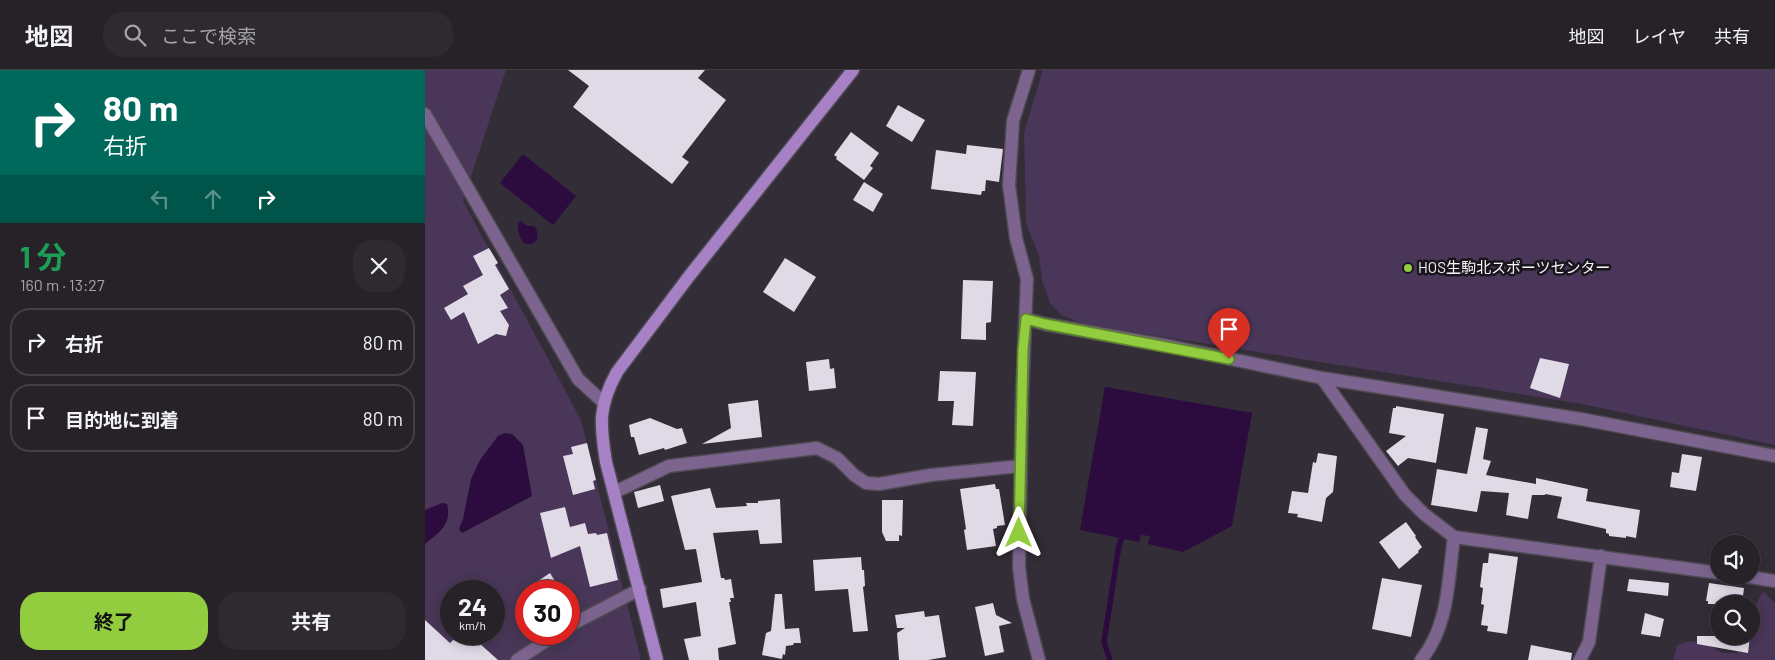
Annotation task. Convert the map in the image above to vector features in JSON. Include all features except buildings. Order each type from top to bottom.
[{"type":"street","points":[[657,660],[606,462],[601,430],[603,402],[617,372],[690,275],[853,70]]},
{"type":"street","points":[[1029,70],[1013,121],[1009,185],[1016,238],[1027,279],[1023,349],[1019,567],[1023,599],[1039,660]]},
{"type":"street","points":[[425,114],[578,379],[603,402]]},
{"type":"street","points":[[1026,319],[1322,378],[1581,419],[1775,456]]},
{"type":"street","points":[[1322,378],[1405,495],[1424,514],[1454,537],[1710,572]]},
{"type":"street","points":[[615,492],[669,466],[817,448],[837,458],[854,475],[866,483],[879,484],[1020,466]]},
{"type":"street","points":[[1421,660],[1430,648],[1444,616],[1454,537]]},
{"type":"street","points":[[1580,660],[1589,642],[1601,556]]},
{"type":"street","points":[[1760,579],[1775,581]]},
{"type":"street","points":[[580,620],[640,589]]},
{"type":"street","points":[[517,660],[540,645]]},
{"type":"shaded area","points":[[425,70],[506,70],[463,201],[581,420],[641,660],[425,660]]},
{"type":"shaded area","name":"HOS生駒北スポーツセンター","points":[[1043,70],[1775,70],[1775,445],[1582,404],[1084,324],[1061,315],[1050,303],[1042,281],[1039,256],[1026,223],[1024,132]]},
{"type":"shaded area","points":[[523,154],[576,196],[553,225],[500,183]]},
{"type":"shaded area","points":[[521,221],[527,226],[534,226],[536,230],[536,240],[531,244],[523,243],[518,230],[518,224]]},
{"type":"shaded area","points":[[1105,387],[1252,413],[1232,526],[1183,552],[1148,544],[1150,536],[1141,535],[1139,542],[1080,530]]},
{"type":"shaded area","points":[[505,433],[512,434],[523,445],[532,496],[462,533],[459,529],[463,519],[471,479],[480,460],[498,436]]},
{"type":"shaded area","points":[[442,503],[447,504],[448,517],[446,522],[440,531],[425,544],[425,510]]},
{"type":"shaded area","points":[[1763,591],[1775,603],[1775,660],[1673,660],[1677,645],[1691,641],[1706,643],[1722,653],[1737,653],[1738,645],[1760,645],[1760,597]]},
{"type":"waterway","points":[[1110,660],[1104,642],[1119,545],[1124,533]]},
{"type":"place","name":"HOS生駒北スポーツセンター","points":[[1408,268]]},
{"type":"route","points":[[1019,533],[1023,349],[1026,319],[1229,359]]}]
